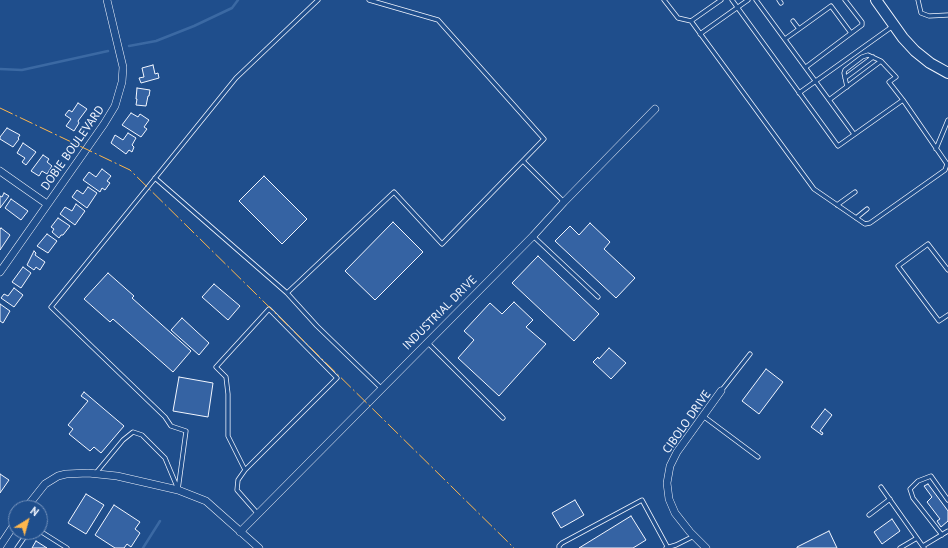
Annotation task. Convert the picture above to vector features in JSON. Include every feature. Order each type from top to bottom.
[{"type":"main road","points":[[876,0],[903,38],[915,51],[930,63],[948,73]]},
{"type":"street","name":"DOBIE BOULEVARD","points":[[0,272],[104,124],[115,106],[122,82],[123,67],[107,0]]},
{"type":"street","name":"INDUSTRIAL DRIVE","points":[[240,532],[533,236],[655,109]]},
{"type":"street","points":[[0,171],[47,204]]},
{"type":"street","name":"CIBOLO DRIVE","points":[[706,548],[675,513],[669,499],[667,483],[670,466],[677,452],[722,391]]},
{"type":"street","points":[[32,500],[39,490],[51,479],[66,474],[116,476],[178,490],[206,501],[258,548]]},
{"type":"street","points":[[0,546],[8,534]]},
{"type":"lane","points":[[178,490],[186,431],[171,426],[165,417],[51,307],[236,78],[318,0]]},
{"type":"lane","points":[[287,293],[394,192],[442,244],[544,139],[438,20],[369,0]]},
{"type":"lane","points":[[664,0],[678,18],[691,21],[814,189],[866,224],[870,223],[945,170],[947,164],[889,82],[896,77],[882,61],[873,56],[862,56],[844,70],[847,87]]},
{"type":"lane","points":[[691,21],[721,0]]},
{"type":"lane","points":[[732,0],[838,146],[903,100]]},
{"type":"lane","points":[[700,34],[748,0]]},
{"type":"lane","points":[[756,0],[854,134]]},
{"type":"lane","points":[[806,67],[862,25],[862,22],[845,0]]},
{"type":"lane","points":[[918,0],[921,13],[929,16],[948,14]]},
{"type":"lane","points":[[785,39],[830,6],[850,33]]},
{"type":"lane","points":[[793,21],[799,29]]},
{"type":"lane","points":[[799,93],[894,25]]},
{"type":"lane","points":[[845,78],[873,56]]},
{"type":"lane","points":[[829,100],[882,61]]},
{"type":"lane","points":[[936,149],[948,120]]},
{"type":"lane","points":[[522,161],[564,202]]},
{"type":"lane","points":[[155,178],[287,293],[317,326],[381,388]]},
{"type":"lane","points":[[837,205],[855,192]]},
{"type":"lane","points":[[856,218],[867,209]]},
{"type":"lane","points":[[533,236],[598,297]]},
{"type":"lane","points":[[948,270],[928,244],[898,266],[939,321],[948,315]]},
{"type":"lane","points":[[245,470],[228,436],[228,394],[226,377],[216,367],[269,309],[338,378],[245,470],[238,480],[237,490],[258,514]]},
{"type":"lane","points":[[427,342],[503,418]]},
{"type":"lane","points":[[722,391],[750,354]]},
{"type":"lane","points":[[703,416],[758,457]]},
{"type":"lane","points":[[95,474],[123,440],[133,432],[142,435],[165,458],[178,490]]},
{"type":"lane","points":[[942,535],[913,498],[910,489],[918,481],[931,476],[948,500]]},
{"type":"lane","points":[[881,487],[924,547],[948,530]]},
{"type":"lane","points":[[869,515],[890,499]]},
{"type":"lane","points":[[560,548],[559,546],[562,543],[642,500],[667,548],[694,536]]},
{"type":"lane","points":[[48,536],[67,548]]},
{"type":"lane","points":[[900,548],[918,538]]},
{"type":"building","points":[[153,65],[155,74],[158,73],[159,78],[141,83],[139,78],[144,77],[142,68]]},
{"type":"building","points":[[137,88],[150,90],[146,106],[136,105]]},
{"type":"building","points":[[78,103],[87,109],[78,121],[79,123],[74,131],[66,126],[71,119],[65,115],[69,110],[72,112]]},
{"type":"building","points":[[131,113],[138,117],[140,114],[149,120],[144,127],[147,129],[141,137],[122,125]]},
{"type":"building","points":[[7,128],[20,135],[13,147],[0,139]]},
{"type":"building","points":[[128,133],[136,138],[132,145],[134,147],[132,152],[129,150],[126,154],[111,143],[115,135],[123,140]]},
{"type":"building","points":[[23,143],[36,152],[26,165],[22,162],[25,158],[17,153]]},
{"type":"building","points":[[43,155],[49,159],[47,162],[52,166],[47,174],[42,171],[39,176],[31,171]]},
{"type":"building","points":[[102,169],[111,176],[107,181],[110,183],[105,190],[102,188],[100,192],[83,180],[89,172],[96,177]]},
{"type":"building","points":[[264,176],[307,219],[282,244],[239,201]]},
{"type":"building","points":[[88,187],[97,193],[87,208],[72,197],[77,190],[83,194]]},
{"type":"building","points":[[4,193],[9,196],[0,208],[0,196],[2,197]]},
{"type":"building","points":[[11,199],[28,211],[21,220],[5,208]]},
{"type":"building","points":[[76,204],[85,211],[75,225],[60,214],[65,207],[72,211]]},
{"type":"building","points":[[58,218],[70,226],[59,238],[52,232],[54,229],[51,227]]},
{"type":"building","points":[[393,222],[423,252],[375,300],[345,271]]},
{"type":"building","points":[[590,223],[610,242],[604,249],[635,278],[616,298],[555,241],[570,226],[579,235]]},
{"type":"building","points":[[1,228],[10,235],[0,250],[0,229]]},
{"type":"building","points":[[47,234],[57,241],[48,253],[37,246]]},
{"type":"building","points":[[34,251],[36,253],[35,255],[45,262],[40,270],[36,267],[34,270],[27,265]]},
{"type":"building","points":[[538,256],[599,314],[574,341],[512,283]]},
{"type":"building","points":[[23,267],[31,273],[21,288],[12,282]]},
{"type":"building","points":[[108,273],[134,296],[132,298],[191,351],[173,372],[113,319],[110,322],[84,299]]},
{"type":"building","points":[[214,284],[240,306],[228,320],[202,297]]},
{"type":"building","points":[[14,288],[23,295],[14,307],[1,298],[4,294],[8,296]]},
{"type":"building","points":[[514,302],[533,320],[526,327],[546,344],[499,396],[458,358],[474,340],[464,331],[490,303],[502,314]]},
{"type":"building","points":[[0,304],[10,311],[3,323],[0,321]]},
{"type":"building","points":[[182,318],[209,343],[199,355],[171,330]]},
{"type":"building","points":[[609,348],[626,363],[611,379],[593,362],[598,357],[599,359]]},
{"type":"building","points":[[766,369],[783,382],[759,414],[742,401]]},
{"type":"building","points":[[179,377],[213,383],[208,417],[173,411]]},
{"type":"building","points":[[84,392],[124,426],[101,453],[94,447],[90,451],[69,434],[73,429],[68,425],[88,401],[81,396]]},
{"type":"building","points":[[825,409],[832,415],[820,431],[823,433],[822,435],[811,427]]},
{"type":"building","points":[[0,474],[9,480],[0,493]]},
{"type":"building","points":[[928,484],[948,511],[948,521],[941,527],[937,521],[940,519],[927,502],[932,497],[924,486]]},
{"type":"building","points":[[86,494],[104,505],[86,534],[68,523]]},
{"type":"building","points":[[575,500],[584,515],[561,528],[552,513]]},
{"type":"building","points":[[114,505],[140,522],[135,529],[140,533],[131,547],[127,544],[124,548],[115,548],[95,535]]},
{"type":"building","points":[[631,516],[646,540],[633,548],[579,548]]},
{"type":"building","points":[[892,519],[900,531],[882,544],[874,532]]},
{"type":"building","points":[[829,531],[837,548],[797,548],[797,547]]},
{"type":"building","points":[[36,541],[47,548],[32,548]]},
{"type":"waterway","points":[[129,46],[156,41],[194,26],[232,8],[238,0]]},
{"type":"waterway","points":[[0,69],[22,70],[108,51]]},
{"type":"waterway","points":[[143,548],[160,521]]},
{"type":"power","points":[[0,108],[130,170],[514,548]]}]
